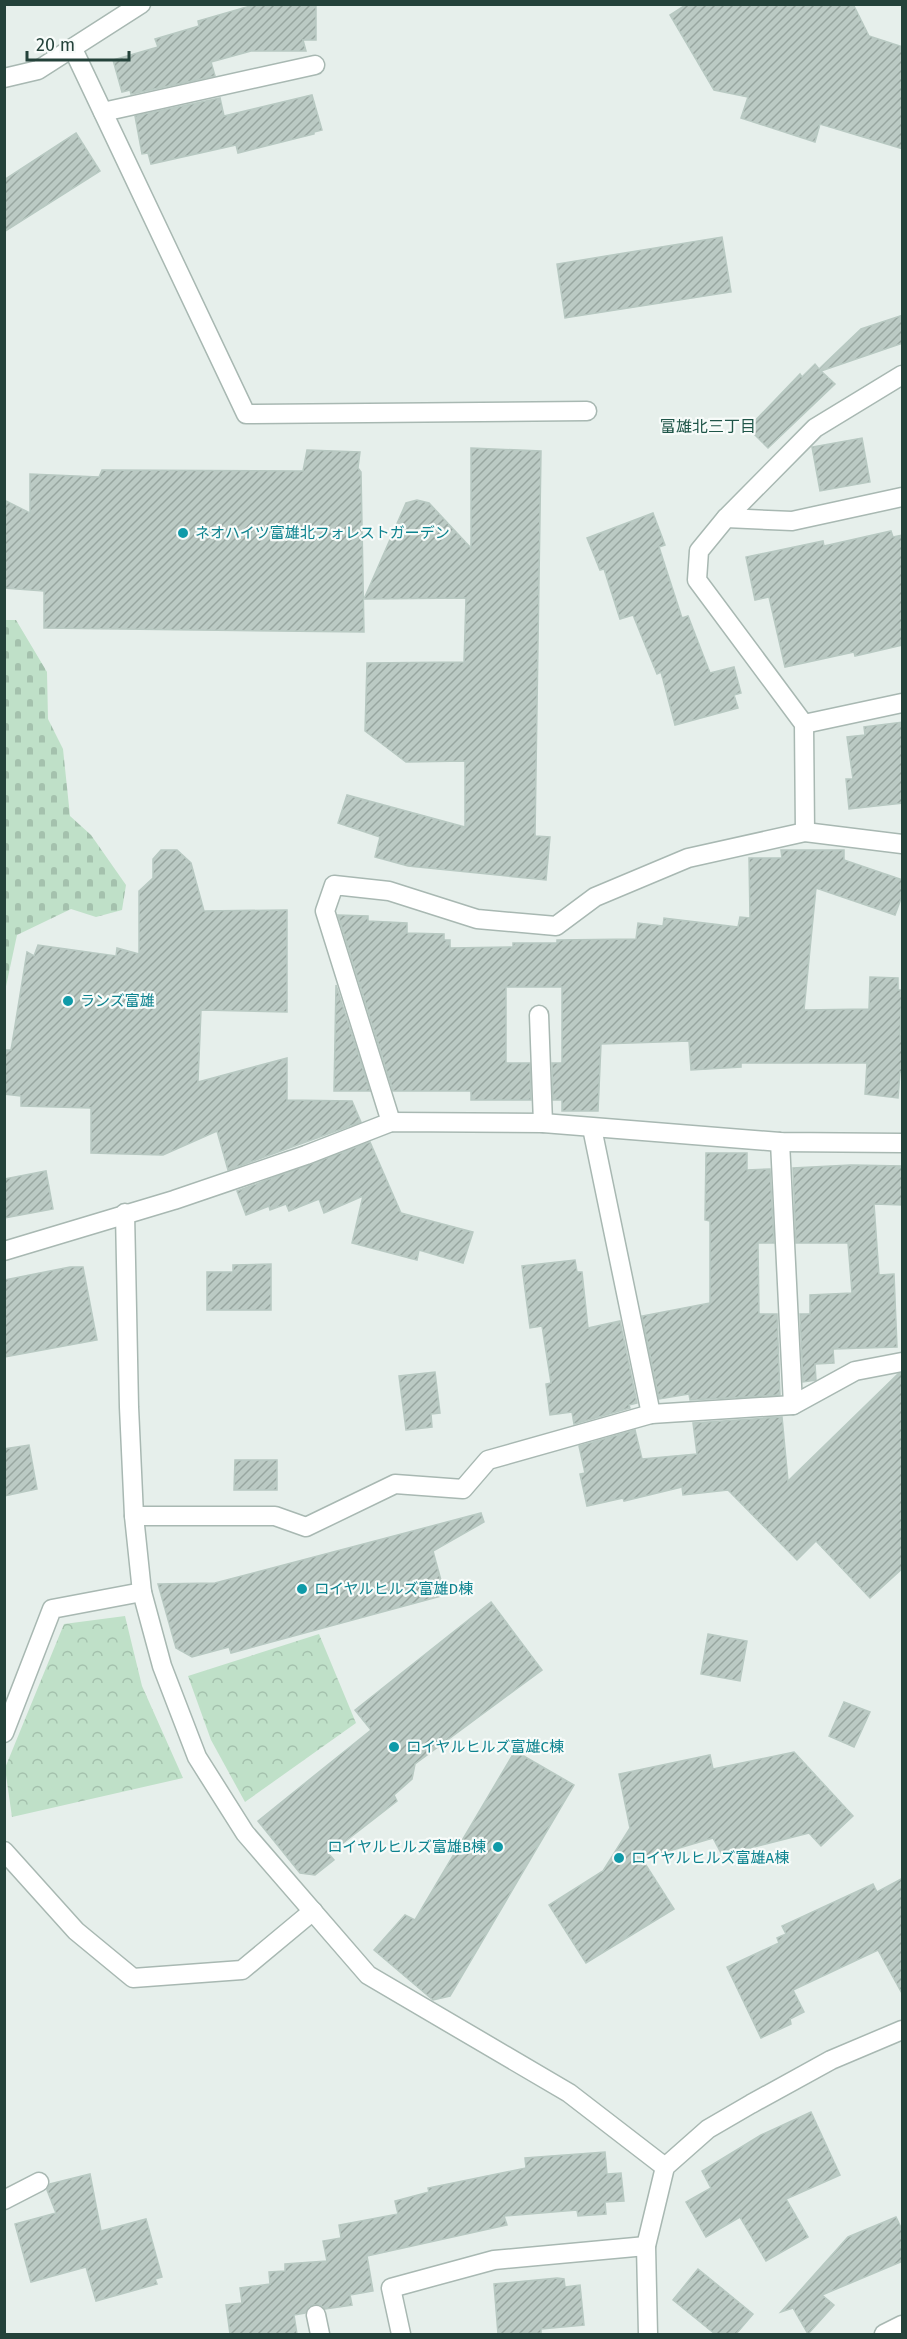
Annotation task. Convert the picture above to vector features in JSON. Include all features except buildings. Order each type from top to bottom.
[{"type":"street","points":[[4,78],[38,70],[141,4]]},
{"type":"street","points":[[73,49],[246,414],[587,411]]},
{"type":"street","points":[[103,112],[315,65]]},
{"type":"street","points":[[805,832],[804,724],[697,580],[699,551],[726,518],[815,428],[903,375]]},
{"type":"street","points":[[726,518],[792,520],[903,497]]},
{"type":"street","points":[[804,724],[903,703]]},
{"type":"street","points":[[391,1122],[325,911],[334,885],[389,891],[477,919],[556,926],[595,897],[686,859],[805,832],[903,844]]},
{"type":"street","points":[[539,1015],[543,1123]]},
{"type":"street","points":[[4,1251],[174,1200],[306,1155],[391,1122],[543,1123],[780,1142],[903,1143]]},
{"type":"street","points":[[591,1128],[651,1414]]},
{"type":"street","points":[[780,1142],[793,1405]]},
{"type":"street","points":[[125,1213],[134,1516],[142,1592],[162,1666],[197,1757],[245,1833],[368,1975],[569,2093],[665,2168]]},
{"type":"street","points":[[134,1516],[275,1516],[306,1527],[395,1484],[463,1490],[488,1460],[651,1414],[793,1405],[855,1371],[903,1362]]},
{"type":"street","points":[[4,1733],[52,1609],[142,1592]]},
{"type":"street","points":[[4,1851],[76,1931],[133,1978],[242,1970],[313,1911]]},
{"type":"street","points":[[648,2334],[646,2246],[665,2168],[708,2129],[742,2109],[831,2060],[903,2030]]},
{"type":"street","points":[[4,2200],[39,2182]]},
{"type":"street","points":[[401,2334],[391,2288],[494,2260],[646,2246]]},
{"type":"street","points":[[316,2315],[320,2334]]},
{"type":"street","points":[[884,2334],[903,2325]]},
{"type":"green space","points":[[5,620],[16,620],[47,672],[48,719],[63,749],[70,816],[91,835],[126,885],[122,910],[96,917],[71,909],[17,935],[5,991]]},
{"type":"green space","points":[[125,1616],[142,1686],[183,1778],[12,1817],[5,1768],[64,1624]]},
{"type":"green space","points":[[319,1634],[356,1723],[245,1802],[211,1740],[188,1676]]},
{"type":"place","name":"ネオハイツ富雄北フォレストガーデン","points":[[183,533]]},
{"type":"place","name":"ランズ富雄","points":[[68,1001]]},
{"type":"place","name":"ロイヤルヒルズ富雄D棟","points":[[302,1589]]},
{"type":"place","name":"ロイヤルヒルズ富雄C棟","points":[[394,1747]]},
{"type":"place","name":"ロイヤルヒルズ富雄B棟","points":[[498,1847]]},
{"type":"place","name":"ロイヤルヒルズ富雄A棟","points":[[619,1858]]},
{"type":"district","name":"富雄北三丁目","points":[[708,426]]}]
